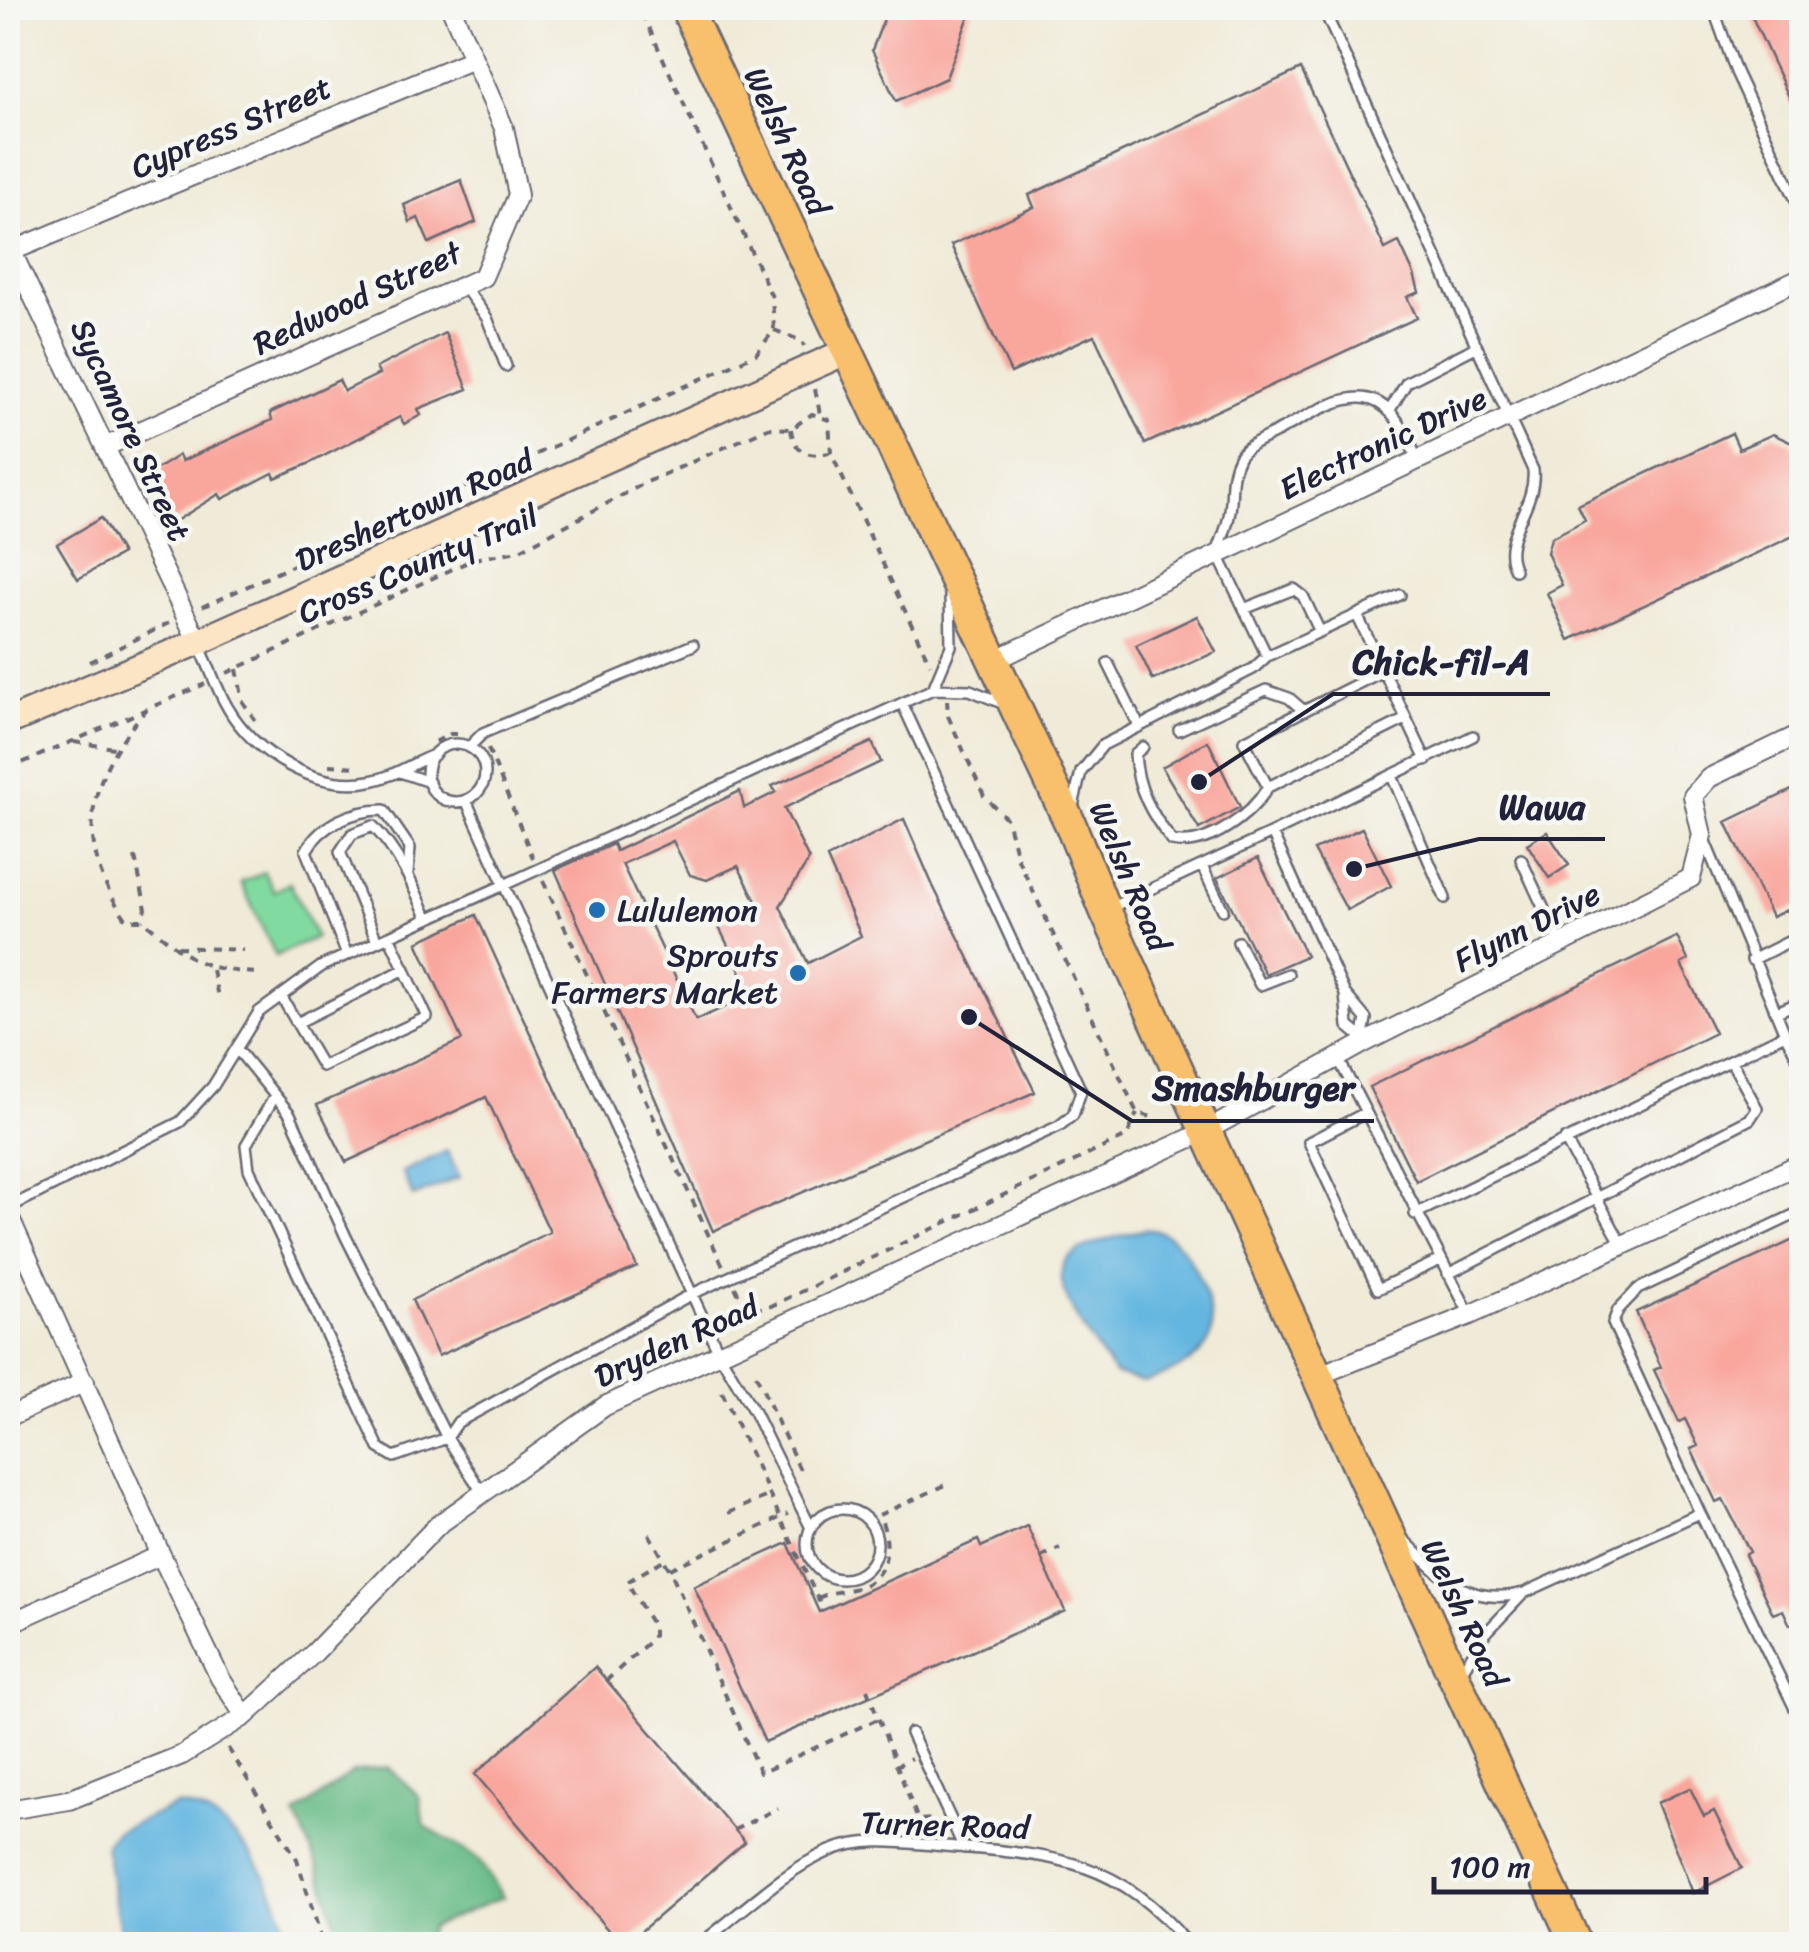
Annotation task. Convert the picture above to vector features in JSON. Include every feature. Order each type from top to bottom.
[{"type":"main road","name":"Welsh Road","points":[[686,8],[1069,821],[1105,910],[1576,1944]]},
{"type":"main road","name":"Dreshertown Road","points":[[8,722],[198,642],[845,352]]},
{"type":"main road","name":"Welsh Road","points":[[1500,1776],[1533,1809],[1596,1944]]},
{"type":"main road","points":[[1532,1847],[1542,1920],[1553,1944]]},
{"type":"street","name":"Redwood Street","points":[[107,446],[482,277],[518,195],[504,128],[451,8]]},
{"type":"street","name":"Cypress Street","points":[[10,247],[474,59]]},
{"type":"street","name":"Sycamore Street","points":[[10,247],[198,642]]},
{"type":"street","name":"Electronic Drive","points":[[991,662],[1802,278]]},
{"type":"street","name":"Flynn Drive","points":[[1206,1131],[1338,1058],[1365,1038],[1691,878],[1702,834],[1694,796],[1709,778],[1802,733]]},
{"type":"street","name":"Dryden Road","points":[[8,1810],[70,1800],[182,1756],[244,1716],[316,1652],[438,1525],[605,1406],[1206,1131]]},
{"type":"street","points":[[1317,1376],[1470,1314],[1802,1163]]},
{"type":"street","points":[[8,1211],[160,1555],[220,1678],[244,1716]]},
{"type":"street","points":[[8,1417],[85,1382]]},
{"type":"street","points":[[8,1624],[160,1555]]},
{"type":"lane","points":[[1323,8],[1530,460],[1534,480],[1529,509],[1512,538],[1510,561],[1515,570]]},
{"type":"lane","points":[[1713,8],[1736,72],[1802,213]]},
{"type":"lane","points":[[464,285],[487,318],[506,366]]},
{"type":"lane","points":[[1390,408],[1407,382],[1476,347]]},
{"type":"lane","points":[[1267,656],[1217,552],[1230,514],[1229,482],[1241,452],[1346,398],[1373,396],[1390,408],[1417,460]]},
{"type":"lane","points":[[937,686],[951,646],[950,574]]},
{"type":"lane","points":[[1244,610],[1294,589],[1304,596],[1320,632]]},
{"type":"lane","points":[[1069,821],[1088,759],[1138,724],[1254,669],[1267,656],[1400,596]]},
{"type":"lane","points":[[1357,615],[1426,760]]},
{"type":"lane","points":[[198,642],[228,709],[252,739],[278,759],[321,780],[368,782],[400,772],[450,745],[469,747],[485,770],[481,788],[466,800],[448,800],[429,782],[400,772]]},
{"type":"lane","points":[[469,747],[483,733],[693,645]]},
{"type":"lane","points":[[1108,663],[1138,724]]},
{"type":"lane","points":[[1268,787],[1244,742],[1383,671]]},
{"type":"lane","points":[[8,1211],[180,1122],[213,1086],[259,1012],[322,966],[937,686],[970,690],[1013,707]]},
{"type":"lane","points":[[1179,730],[1266,690],[1288,698],[1304,711]]},
{"type":"lane","points":[[275,1096],[246,1146],[249,1168],[379,1448],[394,1457],[447,1438],[458,1422],[692,1294],[1059,1126],[1073,1115],[1082,1091],[902,703]]},
{"type":"lane","points":[[1143,748],[1135,754],[1136,779],[1152,816],[1172,841],[1184,844],[1255,810],[1268,787],[1406,719]]},
{"type":"lane","points":[[1105,910],[1473,736]]},
{"type":"lane","points":[[429,782],[434,755]]},
{"type":"lane","points":[[1392,776],[1444,898]]},
{"type":"lane","points":[[466,800],[719,1353],[811,1528],[808,1550],[820,1570],[842,1578],[853,1577],[872,1563],[877,1541],[874,1530],[860,1513],[838,1509],[827,1512],[811,1528]]},
{"type":"lane","points":[[347,954],[306,852],[317,832],[369,810],[384,810],[410,848],[408,873]]},
{"type":"lane","points":[[377,941],[340,852],[352,834],[374,826],[408,873],[428,919]]},
{"type":"lane","points":[[1272,833],[1345,994],[1366,1019],[1365,1038]]},
{"type":"lane","points":[[1702,834],[1752,960],[1802,1066]]},
{"type":"lane","points":[[1521,859],[1560,944]]},
{"type":"lane","points":[[1202,866],[1223,910]]},
{"type":"lane","points":[[1752,960],[1802,935]]},
{"type":"lane","points":[[282,996],[322,1066],[427,1017],[389,936]]},
{"type":"lane","points":[[1238,942],[1260,985],[1288,974]]},
{"type":"lane","points":[[297,1022],[405,969]]},
{"type":"lane","points":[[1345,994],[1348,1026],[1365,1038]]},
{"type":"lane","points":[[1777,1012],[1802,1000]]},
{"type":"lane","points":[[1414,1214],[1786,1034]]},
{"type":"lane","points":[[237,1049],[290,1114],[346,1237],[447,1438],[482,1492]]},
{"type":"lane","points":[[1338,1058],[1414,1214],[1470,1314]]},
{"type":"lane","points":[[1448,1274],[1750,1119],[1757,1108],[1731,1061]]},
{"type":"lane","points":[[1366,1113],[1309,1142],[1378,1289],[1440,1260]]},
{"type":"lane","points":[[1565,1139],[1622,1246]]},
{"type":"lane","points":[[1802,1211],[1638,1290],[1618,1310],[1613,1323],[1802,1723]]},
{"type":"lane","points":[[1383,1520],[1451,1582],[1489,1598],[1524,1593],[1700,1513]]},
{"type":"lane","points":[[1456,1680],[1485,1634],[1524,1593]]},
{"type":"lane","points":[[912,1732],[964,1848]]},
{"type":"lane","name":"Turner Road","points":[[700,1944],[809,1863],[838,1848],[864,1841],[1044,1854],[1084,1863],[1136,1891],[1188,1944]]},
{"type":"path","points":[[89,662],[756,354],[774,330],[772,298],[640,8]]},
{"type":"path","name":"Cross County Trail","points":[[8,770],[474,559],[518,551],[647,482],[768,428],[791,429],[805,416],[820,415],[832,429],[831,452],[984,796],[1007,819],[1018,857],[1138,1113]]},
{"type":"path","points":[[791,429],[797,449],[805,454],[831,452]]},
{"type":"path","points":[[150,706],[102,768],[92,843],[105,891],[127,920],[142,920],[183,955],[212,970],[256,973]]},
{"type":"path","points":[[69,742],[115,748]]},
{"type":"path","points":[[135,856],[146,909],[142,920]]},
{"type":"path","points":[[543,880],[716,1254]]},
{"type":"path","points":[[178,947],[243,950]]},
{"type":"path","points":[[212,970],[220,1001]]},
{"type":"path","points":[[729,1276],[745,1308],[766,1308],[1126,1136],[1138,1113],[1152,1118]]},
{"type":"path","points":[[756,1375],[800,1471]]},
{"type":"path","points":[[722,1392],[823,1610]]},
{"type":"path","points":[[818,1598],[838,1588],[862,1586],[882,1566],[888,1542],[879,1516],[948,1484]]},
{"type":"path","points":[[728,1513],[770,1494]]},
{"type":"path","points":[[670,1569],[801,1508]]},
{"type":"path","points":[[649,1534],[670,1569],[760,1773],[878,1719]]},
{"type":"path","points":[[1041,1557],[1060,1548]]},
{"type":"path","points":[[606,1681],[652,1638],[652,1626],[627,1582],[664,1560]]},
{"type":"path","points":[[867,1689],[918,1820],[950,1818]]},
{"type":"path","points":[[226,1744],[297,1859],[323,1944]]},
{"type":"path","points":[[734,1830],[778,1808]]},
{"type":"green space","points":[[264,872],[274,891],[290,883],[316,937],[276,956],[241,883]]},
{"type":"green space","points":[[388,1767],[419,1796],[425,1826],[478,1859],[503,1897],[431,1927],[425,1944],[342,1944],[317,1863],[295,1815],[353,1772]]},
{"type":"water","points":[[447,1151],[460,1177],[413,1197],[402,1172]]},
{"type":"water","points":[[1145,1229],[1171,1237],[1189,1259],[1208,1302],[1211,1330],[1204,1348],[1190,1362],[1144,1382],[1115,1374],[1067,1298],[1062,1267],[1069,1257],[1095,1243]]},
{"type":"water","points":[[177,1805],[218,1821],[252,1856],[276,1900],[288,1944],[122,1942],[105,1845],[116,1832]]},
{"type":"building","points":[[888,8],[972,8],[946,78],[896,101],[872,50]]},
{"type":"building","points":[[1748,8],[1802,8],[1802,125]]},
{"type":"building","points":[[1301,69],[1385,249],[1399,242],[1414,274],[1419,292],[1407,297],[1417,318],[1145,444],[1094,335],[1011,373],[951,245],[1034,207],[1029,195]]},
{"type":"building","points":[[461,180],[476,222],[429,243],[418,218],[410,222],[404,205]]},
{"type":"building","points":[[445,333],[468,389],[418,409],[421,415],[404,424],[400,417],[308,464],[275,478],[273,473],[222,499],[219,494],[174,522],[144,477],[179,455],[182,461],[272,420],[270,413],[339,380],[344,391],[379,374],[376,368]]},
{"type":"building","points":[[1732,433],[1739,449],[1773,434],[1792,443],[1802,463],[1802,532],[1569,640],[1547,593],[1562,585],[1547,553],[1551,538],[1585,520],[1578,505]]},
{"type":"building","points":[[101,518],[122,554],[78,579],[57,544]]},
{"type":"building","points":[[1197,616],[1216,652],[1153,680],[1136,645]]},
{"type":"building","points":[[1208,741],[1240,807],[1199,829],[1162,767]]},
{"type":"building","points":[[872,742],[881,762],[784,808],[809,860],[780,906],[808,963],[861,936],[827,858],[904,819],[1035,1092],[713,1231],[555,870],[613,844],[616,851],[740,791],[744,808],[776,792],[772,786]],"holes":[[[673,841],[690,875],[707,880],[738,866],[756,901],[716,921],[752,995],[696,1020],[622,864]]]},
{"type":"building","points":[[1802,785],[1802,903],[1772,917],[1726,822]]},
{"type":"building","points":[[1362,828],[1391,886],[1347,910],[1314,850]]},
{"type":"building","points":[[1547,832],[1569,865],[1549,878],[1527,844]]},
{"type":"building","points":[[1258,858],[1306,956],[1265,974],[1217,878]]},
{"type":"building","points":[[476,915],[637,1267],[438,1356],[412,1300],[550,1232],[486,1097],[346,1162],[317,1105],[462,1040],[417,942]]},
{"type":"building","points":[[1677,937],[1688,960],[1681,964],[1715,1033],[1416,1181],[1369,1087]]},
{"type":"building","points":[[1802,1236],[1802,1620],[1790,1625],[1783,1610],[1773,1614],[1745,1555],[1750,1552],[1723,1499],[1716,1502],[1691,1449],[1698,1446],[1685,1419],[1679,1422],[1654,1370],[1661,1367],[1636,1312]]},
{"type":"building","points":[[1027,1526],[1065,1611],[765,1742],[694,1586],[788,1543],[819,1612],[978,1540],[981,1547]]},
{"type":"building","points":[[595,1667],[745,1842],[626,1944],[620,1944],[475,1774]]},
{"type":"building","points":[[1690,1788],[1704,1816],[1714,1811],[1742,1868],[1693,1893],[1657,1803]]},
{"type":"place","name":"Chick-fil-A","points":[[1199,782]]},
{"type":"place","name":"Wawa","points":[[1354,869]]},
{"type":"place","name":"Lululemon","points":[[597,910]]},
{"type":"place","name":"Sprouts Farmers Market","points":[[798,973]]},
{"type":"place","name":"Smashburger","points":[[969,1017]]}]
